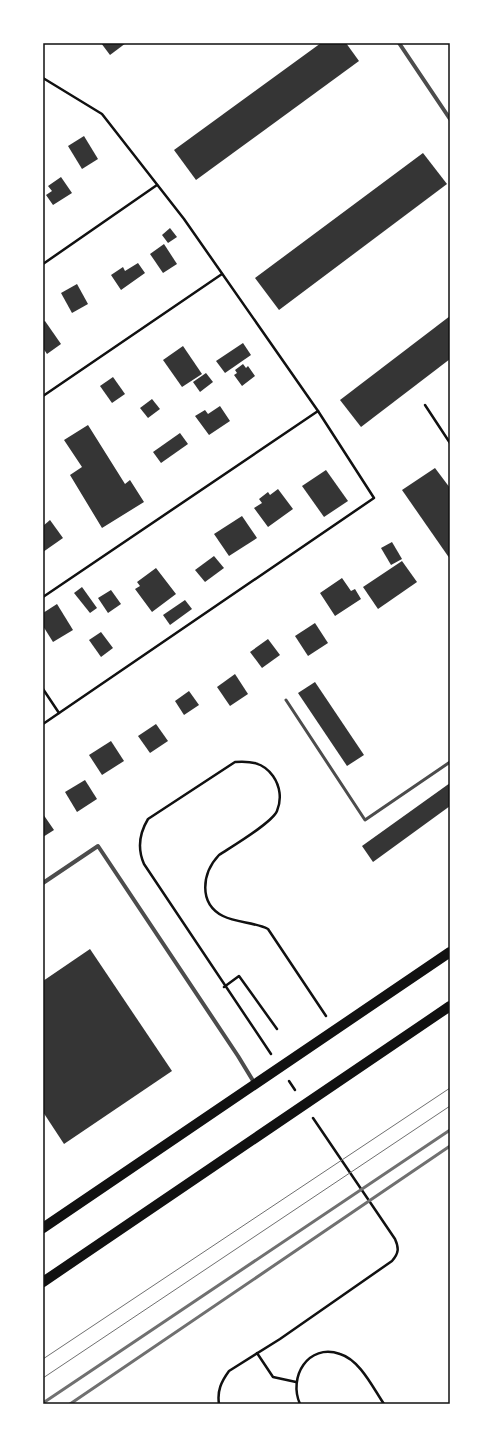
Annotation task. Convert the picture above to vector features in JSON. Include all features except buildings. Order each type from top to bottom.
[{"type":"main road","points":[[43,1228],[450,952]]},
{"type":"main road","points":[[43,1282],[450,1006]]},
{"type":"street","points":[[399,43],[450,119]]},
{"type":"street","points":[[43,883],[98,846],[238,1056],[254,1084]]},
{"type":"lane","points":[[286,700],[366,820],[450,762]]},
{"type":"path","points":[[43,78],[102,114],[184,219],[318,411],[374,498],[43,724]]},
{"type":"path","points":[[43,264],[157,185]]},
{"type":"path","points":[[43,396],[222,274]]},
{"type":"path","points":[[425,405],[450,443]]},
{"type":"path","points":[[43,597],[318,411]]},
{"type":"path","points":[[43,689],[59,713]]},
{"type":"path","points":[[274,1060],[224,987],[144,864],[139,853],[141,830],[148,819],[235,762],[248,761],[262,766],[272,775],[279,787],[277,811],[268,822],[219,855],[213,861],[207,871],[205,886],[208,899],[216,910],[223,916],[259,924],[268,929],[317,1001]]},
{"type":"path","points":[[224,987],[239,976],[277,1028]]},
{"type":"path","points":[[288,1079],[296,1092]]},
{"type":"path","points":[[219,1404],[219,1389],[222,1379],[229,1371],[280,1339],[392,1261],[398,1252],[398,1246],[381,1218],[310,1112]]},
{"type":"path","points":[[300,1404],[296,1390],[298,1372],[304,1363],[312,1356],[331,1352],[340,1354],[356,1366],[384,1404]]},
{"type":"path","points":[[257,1353],[273,1377],[296,1382]]},
{"type":"tram line","points":[[43,1359],[450,1088]]},
{"type":"tram line","points":[[43,1378],[450,1106]]},
{"type":"railway","points":[[43,1403],[450,1130]]},
{"type":"railway","points":[[70,1404],[450,1146]]}]
